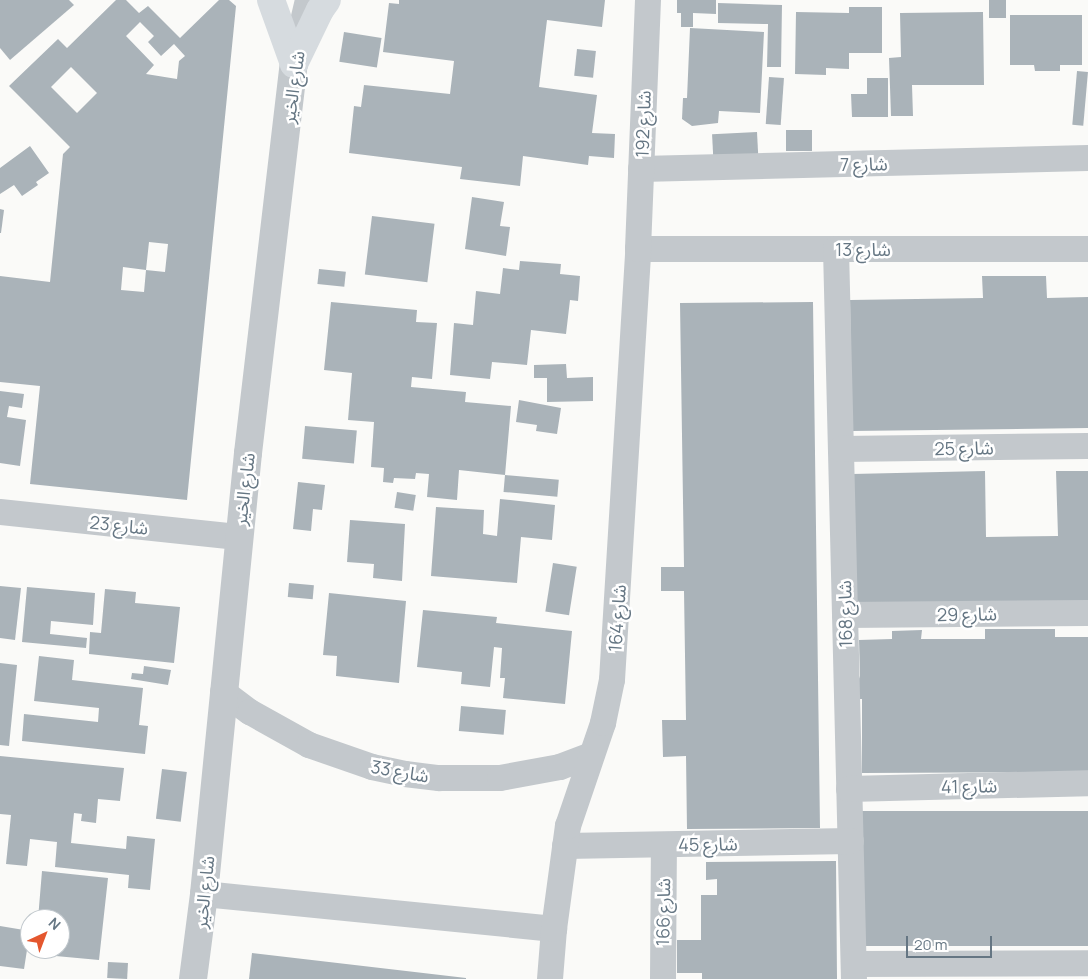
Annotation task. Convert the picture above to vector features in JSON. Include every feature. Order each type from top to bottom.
[{"type":"main road","points":[[271,0],[294,64]]},
{"type":"main road","points":[[294,64],[320,10],[327,0]]},
{"type":"street","points":[[292,0],[294,64]]},
{"type":"street","name":"شارع الخير","points":[[193,979],[204,894],[238,537],[294,64],[309,0]]},
{"type":"street","name":"شارع 192","points":[[638,249],[648,0]]},
{"type":"street","name":"شارع 7","points":[[641,169],[1088,158]]},
{"type":"street","name":"شارع 13","points":[[638,249],[1088,249]]},
{"type":"street","name":"شارع 164","points":[[550,979],[554,929],[568,826],[603,723],[613,670],[638,249]]},
{"type":"street","name":"شارع 168","points":[[836,249],[854,972]]},
{"type":"street","name":"شارع 25","points":[[841,449],[1088,446]]},
{"type":"street","name":"شارع 23","points":[[0,512],[238,537]]},
{"type":"street","name":"شارع 29","points":[[845,615],[1088,613]]},
{"type":"street","name":"شارع 33","points":[[223,692],[250,712],[309,745],[364,765],[405,774],[456,779],[500,778],[560,767],[592,755]]},
{"type":"street","name":"شارع 41","points":[[849,789],[1088,783]]},
{"type":"street","name":"شارع 45","points":[[565,846],[851,842]]},
{"type":"street","name":"شارع 166","points":[[662,979],[664,845]]},
{"type":"street","points":[[204,894],[554,929]]},
{"type":"street","points":[[854,972],[1088,963]]},
{"type":"building","points":[[0,0],[69,0],[74,5],[10,60],[0,48]]},
{"type":"building","points":[[116,0],[126,0],[139,13],[148,6],[180,38],[219,0],[229,0],[236,6],[187,500],[30,484],[40,386],[0,382],[0,276],[50,282],[63,154],[70,147],[9,86],[58,39],[67,48]],"holes":[[[140,22],[154,36],[148,42],[161,56],[174,44],[185,56],[179,61],[177,79],[146,74],[154,65],[126,36]],[[71,67],[97,93],[77,113],[51,87]],[[149,242],[168,244],[165,272],[146,270]],[[123,267],[146,270],[144,292],[121,290]]]},
{"type":"building","points":[[399,0],[605,0],[602,27],[547,20],[539,87],[597,95],[592,133],[615,134],[614,158],[589,156],[588,165],[523,156],[520,186],[460,179],[462,167],[349,153],[354,106],[361,107],[364,85],[450,94],[454,61],[383,52],[389,3],[399,4]]},
{"type":"building","points":[[677,0],[716,0],[716,14],[693,13],[693,27],[681,27],[681,13],[677,13]]},
{"type":"building","points":[[989,0],[1006,0],[1006,18],[989,18]]},
{"type":"building","points":[[718,3],[782,5],[781,67],[767,67],[768,24],[718,23]]},
{"type":"building","points":[[849,7],[882,7],[882,53],[849,53],[849,69],[826,68],[826,75],[795,74],[796,12],[849,13]]},
{"type":"building","points":[[983,12],[984,85],[912,85],[913,116],[891,116],[889,58],[901,57],[900,13]]},
{"type":"building","points":[[1010,15],[1082,15],[1082,65],[1060,65],[1060,71],[1035,71],[1034,65],[1010,65]]},
{"type":"building","points":[[690,28],[764,32],[760,113],[719,111],[718,123],[692,126],[682,119],[683,98],[687,98]]},
{"type":"building","points":[[344,32],[382,38],[377,68],[339,62]]},
{"type":"building","points":[[577,49],[596,51],[593,78],[574,76]]},
{"type":"building","points":[[1077,71],[1088,72],[1083,126],[1072,125]]},
{"type":"building","points":[[769,77],[784,78],[781,125],[766,124]]},
{"type":"building","points":[[867,78],[888,78],[888,117],[852,117],[851,94],[867,94]]},
{"type":"building","points":[[786,130],[812,130],[812,151],[786,151]]},
{"type":"building","points":[[757,132],[758,154],[713,156],[712,134]]},
{"type":"building","points":[[30,146],[49,173],[36,182],[38,185],[22,196],[14,185],[0,194],[0,168]]},
{"type":"building","points":[[472,197],[504,202],[500,226],[510,227],[506,256],[465,249]]},
{"type":"building","points":[[0,209],[4,210],[1,233],[0,233]]},
{"type":"building","points":[[372,216],[435,224],[427,282],[365,275]]},
{"type":"building","points":[[520,261],[561,264],[560,274],[580,276],[578,301],[570,300],[566,334],[531,330],[527,365],[492,362],[490,379],[450,375],[454,323],[473,325],[476,291],[500,294],[503,268],[519,270]]},
{"type":"building","points":[[319,269],[346,272],[344,287],[317,284]]},
{"type":"building","points":[[982,276],[1046,276],[1047,298],[1088,297],[1088,428],[852,431],[850,300],[983,298]]},
{"type":"building","points":[[331,302],[417,310],[416,322],[437,323],[432,379],[412,377],[411,387],[466,392],[465,402],[511,406],[505,475],[459,470],[457,500],[427,497],[429,474],[416,473],[415,479],[394,478],[393,483],[383,482],[384,468],[371,467],[374,422],[348,420],[352,373],[324,370]]},
{"type":"building","points":[[813,302],[820,828],[687,829],[686,756],[663,757],[662,720],[686,720],[684,591],[661,591],[661,567],[684,567],[680,303]]},
{"type":"building","points":[[566,364],[567,378],[593,377],[593,401],[547,402],[547,378],[534,378],[534,365]]},
{"type":"building","points":[[0,391],[24,394],[22,408],[9,406],[7,417],[26,420],[20,466],[0,463]]},
{"type":"building","points":[[519,400],[561,408],[557,434],[536,431],[537,425],[516,422]]},
{"type":"building","points":[[305,426],[357,431],[354,463],[302,459]]},
{"type":"building","points":[[985,471],[986,537],[1058,536],[1056,471],[1088,471],[1088,604],[856,609],[852,474]]},
{"type":"building","points":[[505,475],[559,480],[557,497],[504,492]]},
{"type":"building","points":[[298,482],[325,485],[322,510],[313,509],[311,531],[293,529]]},
{"type":"building","points":[[397,492],[416,495],[413,511],[394,508]]},
{"type":"building","points":[[500,499],[555,505],[552,540],[521,537],[517,583],[431,576],[436,507],[484,510],[483,534],[497,536]]},
{"type":"building","points":[[350,520],[405,524],[402,581],[373,578],[374,564],[347,562]]},
{"type":"building","points":[[553,563],[577,567],[569,615],[545,611]]},
{"type":"building","points":[[289,583],[314,585],[313,599],[288,597]]},
{"type":"building","points":[[0,586],[21,588],[15,640],[0,638]]},
{"type":"building","points":[[27,587],[95,593],[93,625],[51,621],[50,634],[87,638],[86,648],[22,642]]},
{"type":"building","points":[[105,589],[136,592],[135,603],[180,607],[174,663],[89,654],[90,632],[101,633]]},
{"type":"building","points":[[329,593],[406,601],[399,683],[336,676],[337,656],[323,655]]},
{"type":"building","points":[[423,610],[497,617],[496,623],[572,631],[565,704],[503,698],[505,678],[500,678],[502,648],[494,647],[490,687],[461,684],[462,672],[417,667]]},
{"type":"building","points":[[985,629],[1055,629],[1055,637],[1088,637],[1088,772],[862,773],[862,699],[852,699],[860,676],[859,640],[892,639],[892,631],[922,630],[921,639],[985,639]]},
{"type":"building","points":[[39,656],[74,660],[72,680],[143,688],[139,725],[148,726],[145,754],[22,741],[24,714],[98,722],[99,708],[34,701]]},
{"type":"building","points":[[0,663],[17,665],[9,746],[0,745]]},
{"type":"building","points":[[144,666],[171,670],[168,685],[131,679],[132,673],[143,674]]},
{"type":"building","points":[[461,706],[506,710],[504,735],[459,731]]},
{"type":"building","points":[[0,756],[124,768],[120,801],[98,799],[96,823],[81,821],[82,814],[74,813],[71,843],[126,849],[127,836],[155,839],[150,890],[128,888],[129,875],[55,867],[57,842],[30,839],[27,866],[6,864],[11,815],[0,814]]},
{"type":"building","points":[[162,769],[187,772],[181,822],[156,819]]},
{"type":"building","points":[[860,811],[1088,811],[1088,946],[860,946]]},
{"type":"building","points":[[836,861],[837,979],[702,979],[702,973],[677,973],[677,940],[701,940],[701,895],[717,895],[717,879],[706,880],[706,862]]},
{"type":"building","points":[[42,871],[108,878],[99,960],[70,957],[70,909],[39,909]]},
{"type":"building","points":[[0,926],[20,929],[20,959],[26,959],[24,969],[0,966]]},
{"type":"building","points":[[252,953],[466,978],[466,979],[249,979]]},
{"type":"building","points":[[108,962],[128,963],[127,979],[107,978]]}]
